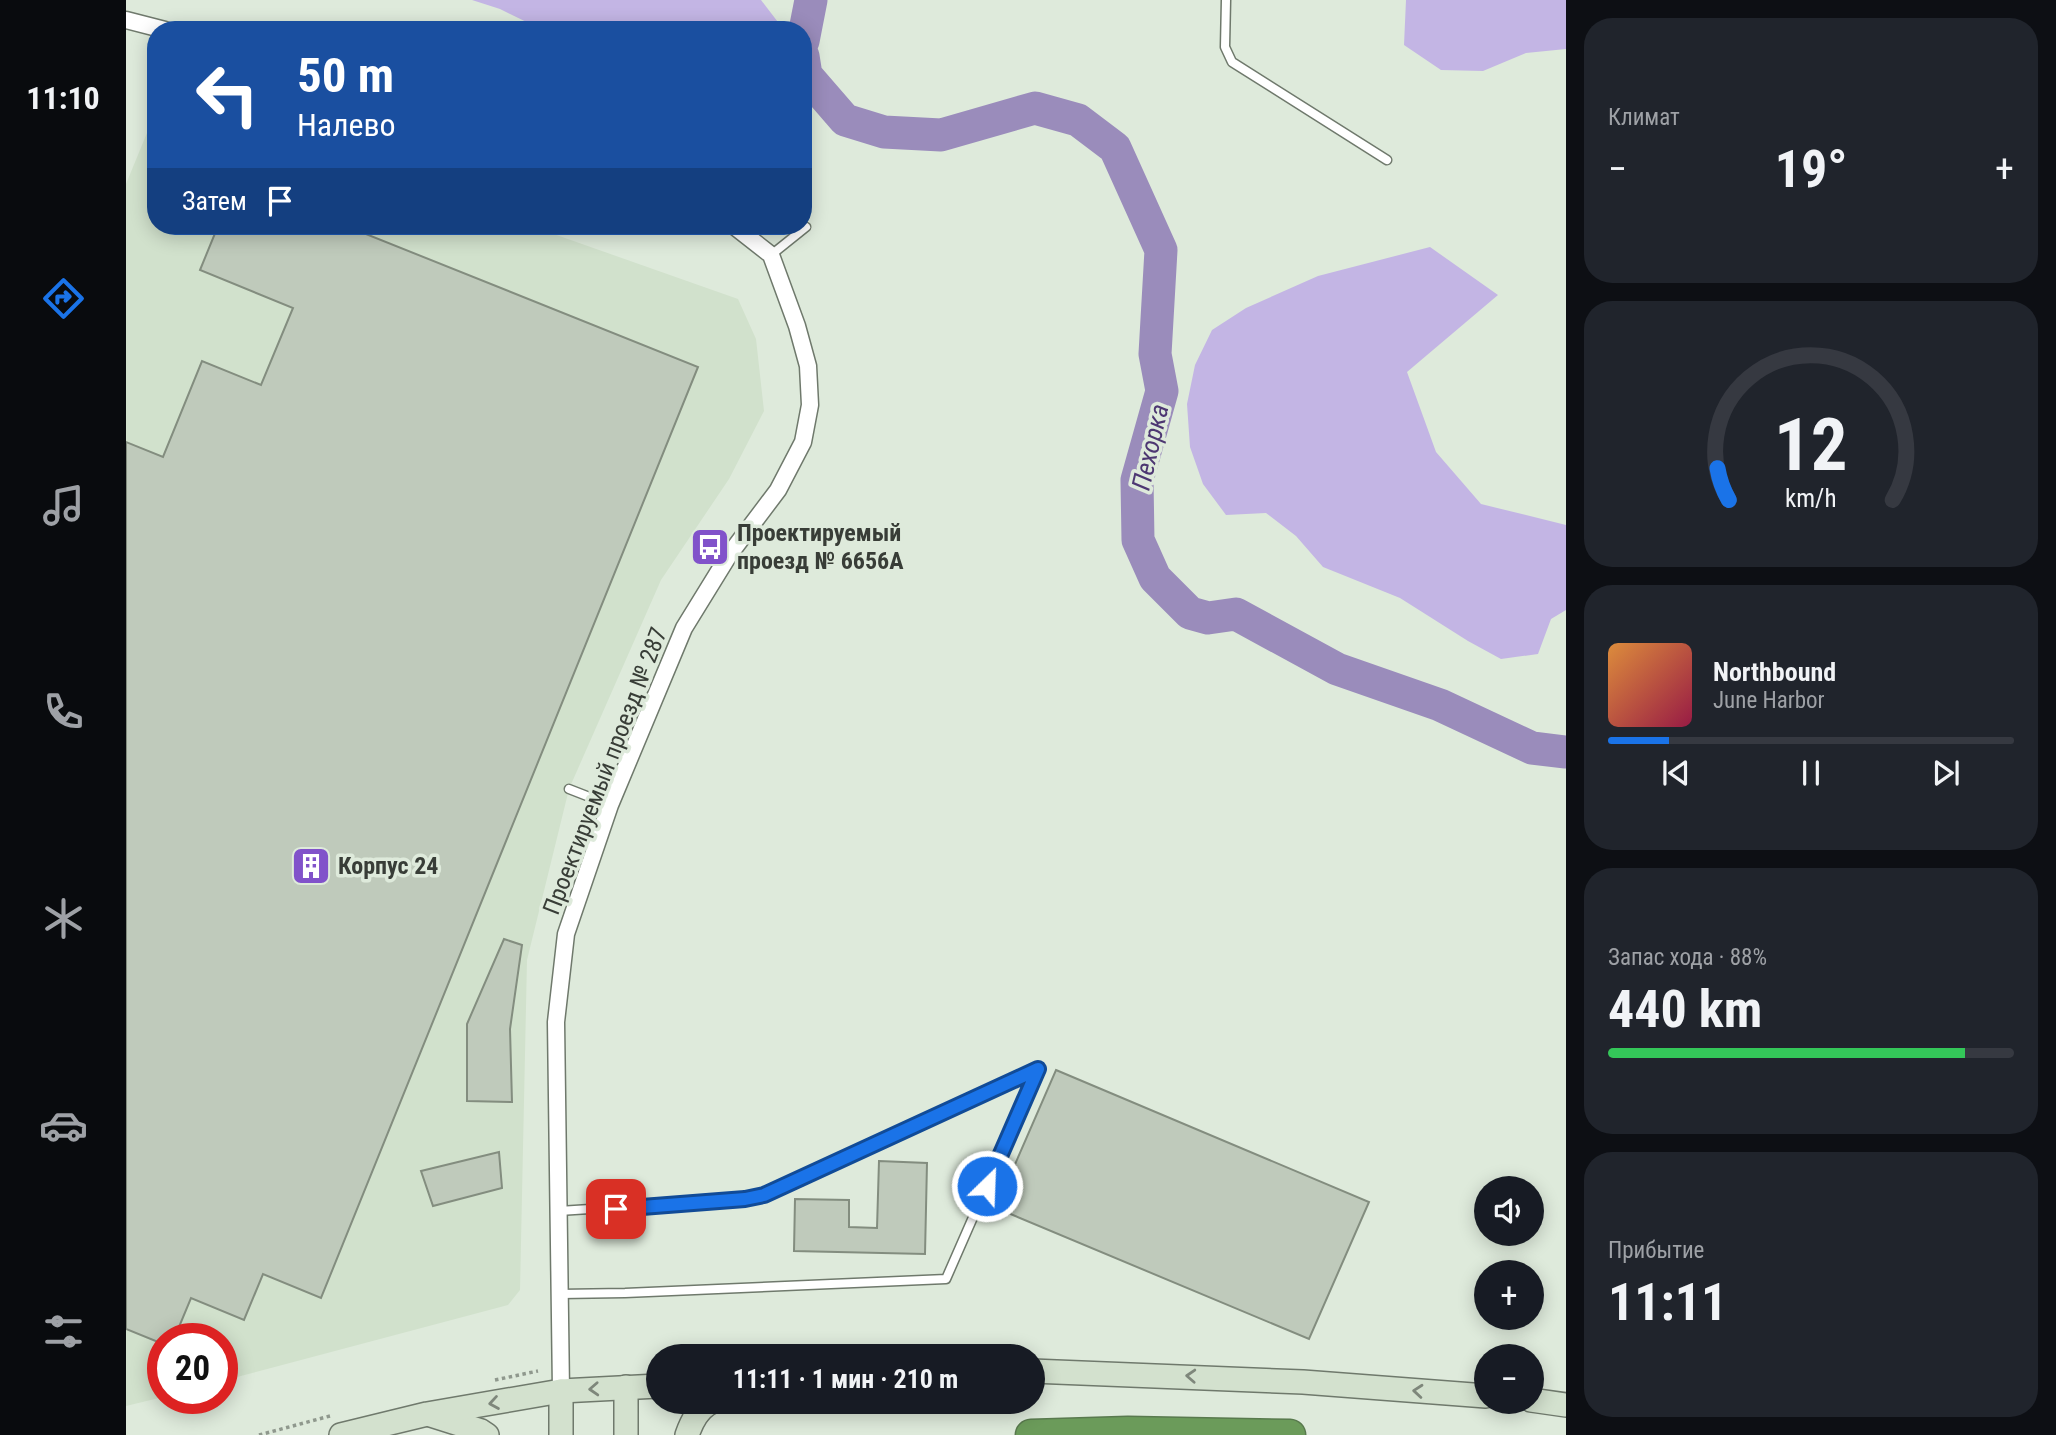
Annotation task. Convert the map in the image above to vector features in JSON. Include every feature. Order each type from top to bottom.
[{"type":"highway","points":[[1031,1435],[1128,1432],[1290,1435]]},
{"type":"street","points":[[126,20],[147,25]]},
{"type":"street","points":[[745,235],[771,255]]},
{"type":"street","name":"Проектируемый проезд № 287","points":[[561,1391],[556,1022],[566,934],[610,805],[684,628],[729,555],[778,489],[803,442],[810,405],[807,366],[797,326],[771,255]]},
{"type":"street","points":[[1045,1372],[1303,1382],[1474,1395]]},
{"type":"street","points":[[341,1435],[427,1414],[561,1391],[646,1386]]},
{"type":"street","points":[[626,1387],[626,1435]]},
{"type":"street","points":[[561,1391],[561,1435]]},
{"type":"street","points":[[1544,1402],[1566,1405]]},
{"type":"street","points":[[427,1414],[487,1435]]},
{"type":"street","points":[[687,1435],[698,1414]]},
{"type":"lane","points":[[1226,0],[1225,47],[1232,62],[1387,160]]},
{"type":"lane","points":[[771,255],[796,235]]},
{"type":"lane","points":[[569,789],[610,805]]},
{"type":"lane","points":[[559,1211],[745,1199],[764,1195],[1038,1069],[946,1279],[617,1294],[560,1294]]},
{"type":"shaded area","points":[[472,0],[761,0],[777,21],[525,21]]},
{"type":"shaded area","points":[[1406,0],[1566,0],[1566,49],[1526,53],[1483,71],[1441,70],[1404,45]]},
{"type":"shaded area","name":"Корпус 24","points":[[147,133],[147,235],[557,235],[738,299],[756,339],[764,411],[729,479],[661,580],[569,789],[527,960],[520,1290],[508,1305],[238,1377],[238,1323],[147,1323],[147,1401],[126,1406],[126,184]]},
{"type":"shaded area","points":[[1430,247],[1498,295],[1407,372],[1436,452],[1481,504],[1566,525],[1566,610],[1551,619],[1538,654],[1501,659],[1400,598],[1323,567],[1296,536],[1266,513],[1226,515],[1203,484],[1190,447],[1187,404],[1195,365],[1212,330],[1246,308],[1318,276]]},
{"type":"building","name":"Корпус 24","points":[[214,235],[368,235],[698,367],[321,1298],[263,1274],[244,1320],[191,1298],[181,1323],[147,1323],[147,1338],[126,1329],[126,442],[163,457],[202,361],[261,385],[293,308],[200,270]]},
{"type":"building","points":[[504,939],[522,945],[510,1029],[512,1102],[467,1101],[467,1024]]},
{"type":"building","points":[[1056,1070],[1369,1202],[1309,1339],[996,1208]]},
{"type":"building","points":[[499,1152],[502,1188],[433,1206],[421,1171]]},
{"type":"building","points":[[879,1161],[927,1163],[925,1254],[794,1251],[795,1199],[849,1200],[849,1227],[877,1228]]},
{"type":"waterway","name":"Пехорка","points":[[807,21],[811,0]]},
{"type":"waterway","name":"Пехорка","points":[[812,82],[845,120],[884,132],[941,135],[1035,108],[1078,120],[1115,148],[1161,250],[1155,354],[1162,391],[1137,480],[1138,540],[1155,578],[1190,613],[1208,618],[1236,614],[1337,669],[1440,705],[1532,748],[1566,752]]},
{"type":"place","name":"Проектируемый проезд № 6656А","points":[[710,547]]},
{"type":"place","name":"Корпус 24","points":[[311,866]]},
{"type":"route","points":[[616,1209],[745,1199],[764,1195],[1038,1069],[987,1186]]}]
